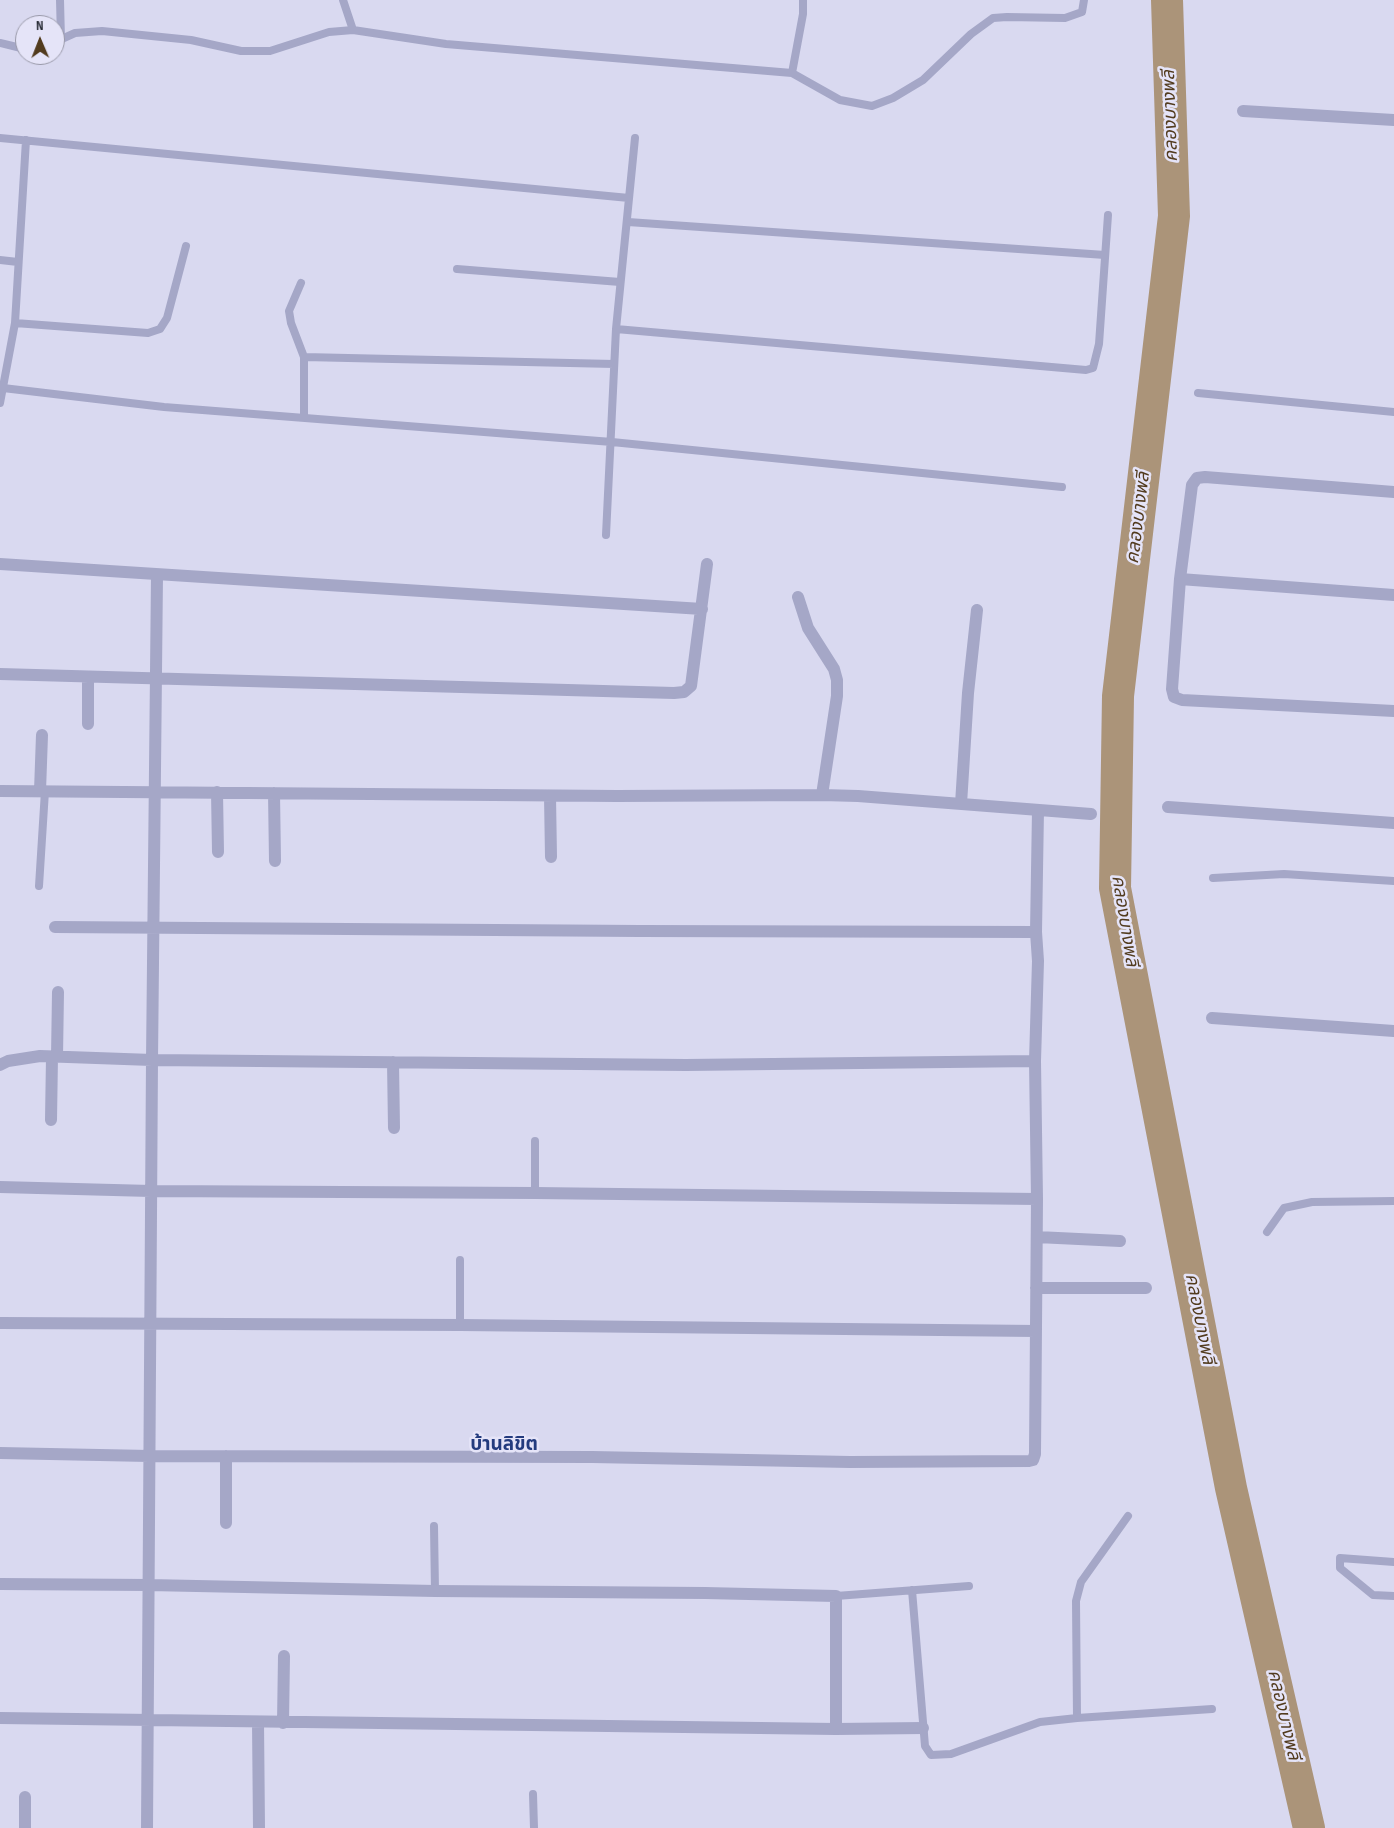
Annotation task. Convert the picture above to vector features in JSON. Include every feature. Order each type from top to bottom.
[{"type":"street","points":[[1243,111],[1394,120]]},
{"type":"street","points":[[1394,492],[1205,477],[1197,478],[1192,485],[1180,579],[1172,689],[1174,697],[1182,700],[1394,711]]},
{"type":"street","points":[[0,564],[702,609]]},
{"type":"street","points":[[0,674],[684,692],[691,686],[708,564]]},
{"type":"street","points":[[147,1828],[150,1191],[157,574]]},
{"type":"street","points":[[1180,579],[1394,596]]},
{"type":"street","points":[[798,597],[808,628],[834,669],[837,680],[837,696],[822,795]]},
{"type":"street","points":[[960,804],[968,693],[977,610]]},
{"type":"street","points":[[88,677],[88,724]]},
{"type":"street","points":[[42,735],[42,791]]},
{"type":"street","points":[[0,790],[550,796],[822,795],[1091,814]]},
{"type":"street","points":[[217,792],[218,852]]},
{"type":"street","points":[[274,793],[275,861]]},
{"type":"street","points":[[550,796],[551,857]]},
{"type":"street","points":[[1168,807],[1394,823]]},
{"type":"street","points":[[0,1453],[850,1462],[1029,1462],[1033,1460],[1035,1454],[1038,1199],[1035,1061],[1038,962],[1036,932],[1038,810]]},
{"type":"street","points":[[55,926],[1036,932]]},
{"type":"street","points":[[51,1120],[58,992]]},
{"type":"street","points":[[1212,1018],[1394,1031]]},
{"type":"street","points":[[0,1065],[23,1058],[55,1057],[152,1060],[686,1064],[1035,1061]]},
{"type":"street","points":[[393,1062],[394,1128]]},
{"type":"street","points":[[0,1186],[150,1191],[1038,1199]]},
{"type":"street","points":[[1037,1237],[1120,1241]]},
{"type":"street","points":[[1036,1288],[1146,1288]]},
{"type":"street","points":[[0,1323],[460,1325],[1036,1331]]},
{"type":"street","points":[[226,1456],[226,1523]]},
{"type":"street","points":[[0,1584],[836,1596],[836,1729]]},
{"type":"street","points":[[283,1722],[284,1656]]},
{"type":"street","points":[[0,1718],[836,1729],[923,1728]]},
{"type":"street","points":[[258,1722],[259,1828]]},
{"type":"street","points":[[25,1798],[25,1828]]},
{"type":"lane","points":[[59,15],[60,0]]},
{"type":"lane","points":[[343,0],[353,30]]},
{"type":"lane","points":[[792,73],[803,14],[803,0]]},
{"type":"lane","points":[[65,38],[75,33],[102,32],[191,40],[241,51],[270,51],[329,32],[353,30],[446,44],[792,73],[840,100],[872,106],[893,98],[924,80],[971,34],[993,18],[1066,18],[1082,12],[1084,0]]},
{"type":"lane","points":[[0,43],[15,47]]},
{"type":"lane","points":[[0,138],[629,198]]},
{"type":"lane","points":[[606,535],[616,329],[635,138]]},
{"type":"lane","points":[[0,403],[15,322],[26,140]]},
{"type":"lane","points":[[616,329],[1086,370],[1093,368],[1099,344],[1108,215]]},
{"type":"lane","points":[[628,222],[1105,255]]},
{"type":"lane","points":[[15,322],[148,333],[160,329],[167,318],[186,246]]},
{"type":"lane","points":[[0,260],[18,262]]},
{"type":"lane","points":[[457,268],[620,282]]},
{"type":"lane","points":[[301,283],[289,311],[291,323],[304,357],[304,418]]},
{"type":"lane","points":[[304,357],[614,364]]},
{"type":"lane","points":[[3,388],[164,407],[612,442],[1062,488]]},
{"type":"lane","points":[[1198,393],[1394,412]]},
{"type":"lane","points":[[39,886],[42,791]]},
{"type":"lane","points":[[1212,878],[1284,874],[1394,881]]},
{"type":"lane","points":[[535,1141],[535,1193]]},
{"type":"lane","points":[[1267,1232],[1284,1208],[1312,1202],[1394,1202]]},
{"type":"lane","points":[[460,1260],[460,1325]]},
{"type":"lane","points":[[1077,1718],[1076,1601],[1081,1582],[1128,1516]]},
{"type":"lane","points":[[434,1526],[435,1591]]},
{"type":"lane","points":[[1394,1562],[1340,1558],[1340,1568],[1374,1595],[1394,1596]]},
{"type":"lane","points":[[836,1596],[969,1586]]},
{"type":"lane","points":[[912,1590],[924,1746],[931,1754],[940,1756],[951,1754],[1040,1722],[1212,1709]]},
{"type":"lane","points":[[533,1794],[534,1828]]},
{"type":"waterway","name":"คลองบางพลี","points":[[1167,0],[1174,216],[1118,696],[1115,888],[1231,1488],[1309,1828]]},
{"type":"district","name":"บ้านลิขิต","points":[[504,1445]]}]
